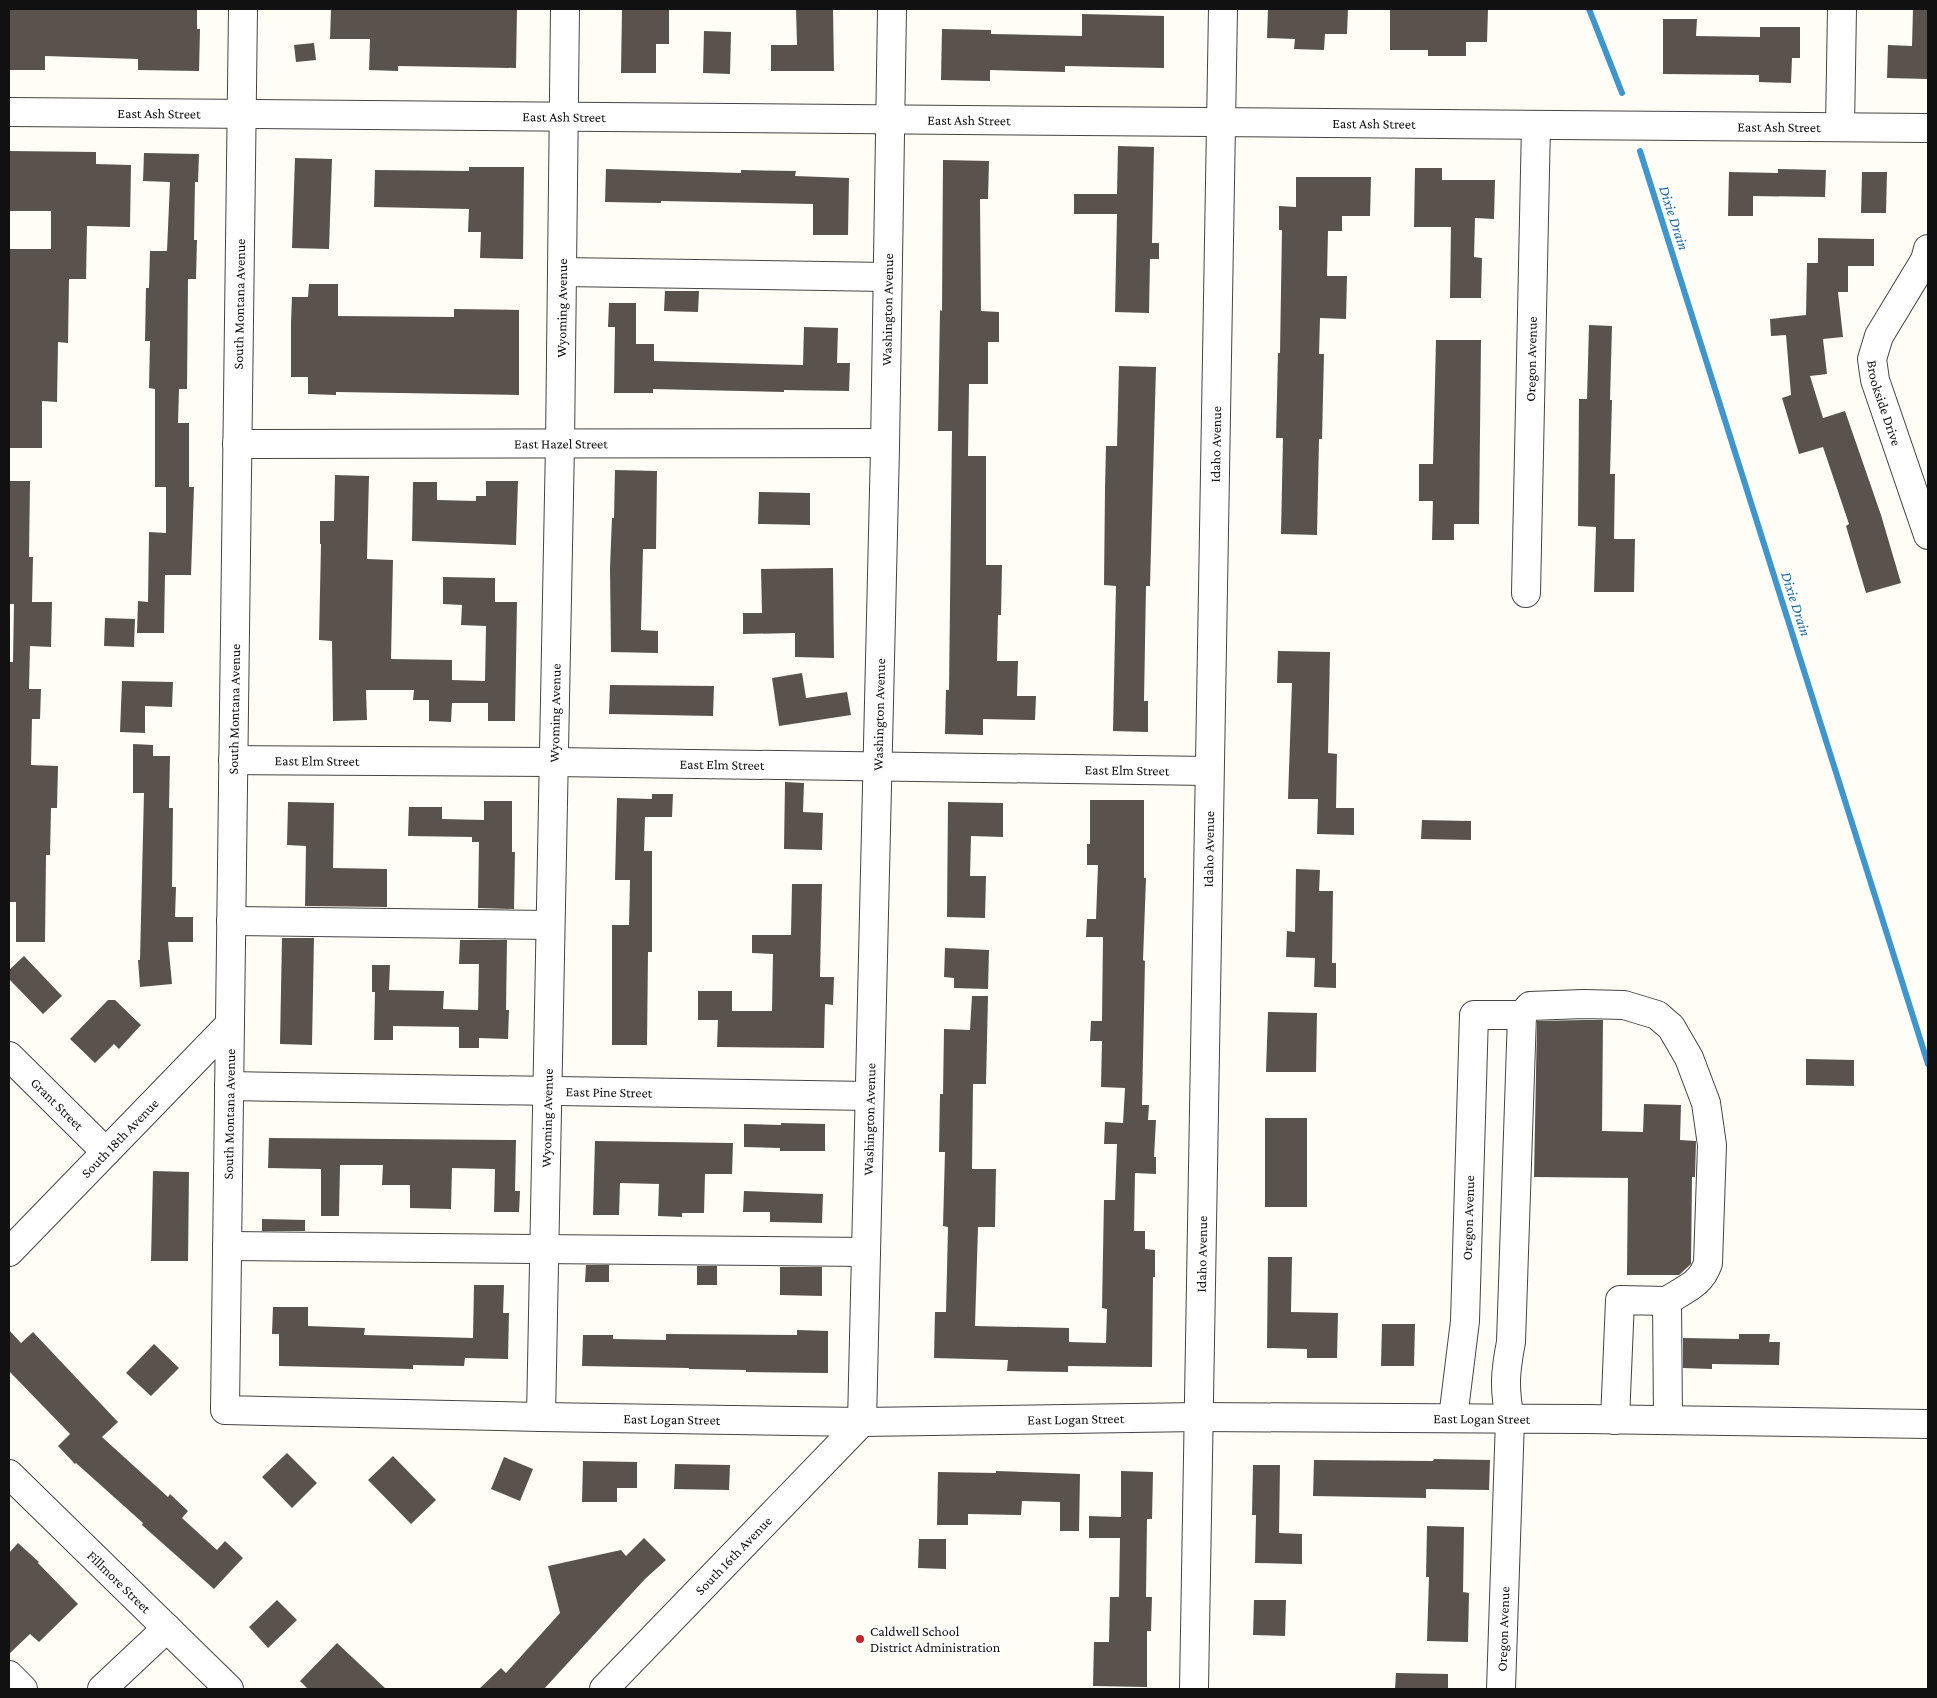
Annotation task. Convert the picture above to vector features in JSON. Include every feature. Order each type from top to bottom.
[{"type":"street","name":"South Montana Avenue","points":[[224,1410],[243,9]]},
{"type":"street","name":"Wyoming Avenue","points":[[541,1417],[560,444],[565,9]]},
{"type":"street","name":"Washington Avenue","points":[[862,1422],[885,443],[892,9]]},
{"type":"street","name":"Idaho Avenue","points":[[1194,1689],[1222,9]]},
{"type":"street","points":[[1840,127],[1842,9]]},
{"type":"street","name":"East Ash Street","points":[[9,112],[889,121],[1928,128]]},
{"type":"street","name":"Oregon Avenue","points":[[1526,593],[1536,124]]},
{"type":"street","name":"Brookside Drive","points":[[1928,249],[1925,260],[1879,336],[1872,359],[1875,380],[1928,535]]},
{"type":"street","points":[[562,272],[887,277]]},
{"type":"street","name":"East Hazel Street","points":[[238,444],[885,443]]},
{"type":"street","name":"East Elm Street","points":[[233,760],[553,762],[877,768],[1209,771]]},
{"type":"street","points":[[231,921],[550,925]]},
{"type":"street","points":[[1522,1015],[1530,1006],[1583,1004],[1624,1005],[1658,1015],[1671,1027],[1689,1058],[1706,1103],[1712,1145],[1708,1264],[1705,1273],[1695,1285],[1667,1301],[1620,1300],[1615,1420]]},
{"type":"street","name":"Oregon Avenue","points":[[1454,1418],[1465,1320],[1474,1015],[1522,1015],[1511,1342],[1506,1370],[1505,1395],[1510,1419],[1501,1689]]},
{"type":"street","name":"South 18th Avenue","points":[[9,1252],[230,1024]]},
{"type":"street","name":"Grant Street","points":[[9,1056],[106,1152]]},
{"type":"street","name":"East Pine Street","points":[[229,1086],[869,1096]]},
{"type":"street","points":[[227,1246],[866,1252]]},
{"type":"street","points":[[1667,1301],[1668,1420]]},
{"type":"street","name":"East Logan Street","points":[[224,1410],[862,1422],[1198,1417],[1668,1420],[1928,1424]]},
{"type":"street","name":"South 16th Avenue","points":[[608,1688],[862,1422]]},
{"type":"street","name":"Fillmore Street","points":[[9,1474],[229,1689]]},
{"type":"street","points":[[102,1689],[167,1628]]},
{"type":"street","points":[[9,1675],[23,1689]]},
{"type":"building","points":[[9,9],[197,9],[197,29],[200,29],[199,71],[138,70],[138,59],[45,56],[45,70],[9,70]]},
{"type":"building","points":[[331,9],[517,9],[516,68],[398,66],[398,71],[369,70],[370,39],[330,39]]},
{"type":"building","points":[[622,9],[669,9],[669,44],[656,44],[656,73],[621,73]]},
{"type":"building","points":[[796,9],[833,9],[834,71],[771,71],[771,45],[797,45]]},
{"type":"building","points":[[1268,9],[1348,9],[1347,34],[1325,34],[1324,50],[1294,49],[1295,39],[1267,38]]},
{"type":"building","points":[[1390,9],[1488,9],[1487,42],[1466,42],[1466,56],[1428,56],[1428,50],[1390,50]]},
{"type":"building","points":[[1913,9],[1928,9],[1928,79],[1887,78],[1888,45],[1912,46]]},
{"type":"building","points":[[1082,14],[1164,16],[1164,68],[1065,66],[1065,72],[990,70],[990,81],[941,80],[942,29],[991,30],[991,34],[1082,36]]},
{"type":"building","points":[[1663,19],[1697,19],[1696,36],[1760,37],[1760,27],[1800,27],[1800,58],[1792,58],[1791,83],[1759,82],[1759,75],[1663,74]]},
{"type":"building","points":[[704,31],[731,32],[730,74],[703,73]]},
{"type":"building","points":[[314,43],[316,60],[296,62],[294,45]]},
{"type":"building","points":[[1118,146],[1154,147],[1152,243],[1159,243],[1159,259],[1150,259],[1149,313],[1115,312],[1117,214],[1074,214],[1074,194],[1117,194]]},
{"type":"building","points":[[9,151],[96,152],[96,164],[131,165],[130,227],[87,226],[86,279],[69,279],[68,343],[58,342],[57,402],[42,401],[42,448],[9,448],[9,249],[51,249],[51,211],[9,211]]},
{"type":"building","points":[[144,153],[199,154],[198,182],[195,182],[194,240],[197,240],[196,279],[188,279],[187,389],[179,389],[178,423],[189,423],[189,487],[194,487],[191,575],[165,575],[164,633],[137,633],[138,601],[148,602],[149,532],[166,533],[166,487],[155,487],[155,389],[149,388],[150,341],[145,341],[146,288],[149,288],[150,251],[167,251],[170,182],[143,181]]},
{"type":"building","points":[[295,158],[332,159],[329,249],[292,248]]},
{"type":"building","points":[[943,160],[989,161],[988,199],[980,199],[981,311],[999,312],[999,342],[988,342],[988,384],[969,384],[968,456],[986,456],[986,565],[1002,565],[1001,615],[998,615],[997,661],[1018,661],[1017,696],[1036,696],[1035,720],[983,719],[983,735],[945,734],[946,690],[949,690],[952,431],[938,431],[940,310],[942,311]]},
{"type":"building","points":[[469,167],[524,167],[523,259],[480,258],[481,232],[468,232],[469,209],[374,207],[375,170],[469,171]]},
{"type":"building","points":[[1415,168],[1442,168],[1442,180],[1495,180],[1494,219],[1475,218],[1474,257],[1482,258],[1481,298],[1450,298],[1451,227],[1414,227]]},
{"type":"building","points":[[606,169],[741,173],[741,170],[796,171],[795,176],[849,178],[848,235],[813,235],[813,204],[661,201],[661,203],[605,202]]},
{"type":"building","points":[[1778,169],[1826,170],[1825,197],[1753,196],[1753,216],[1728,216],[1729,172],[1778,173]]},
{"type":"building","points":[[1862,172],[1887,172],[1886,213],[1861,213]]},
{"type":"building","points":[[1296,177],[1371,177],[1370,216],[1342,216],[1342,231],[1328,231],[1327,276],[1347,276],[1346,319],[1320,318],[1319,354],[1324,354],[1322,439],[1319,439],[1317,535],[1281,534],[1283,438],[1276,438],[1278,353],[1280,353],[1282,230],[1279,230],[1279,206],[1296,207]]},
{"type":"building","points":[[1818,238],[1874,239],[1874,266],[1848,266],[1848,292],[1838,292],[1843,337],[1823,339],[1827,374],[1810,376],[1823,418],[1845,411],[1881,515],[1901,583],[1866,593],[1846,526],[1849,524],[1823,447],[1799,454],[1782,398],[1791,395],[1786,335],[1771,336],[1770,319],[1806,315],[1807,263],[1818,263]]},
{"type":"building","points":[[309,284],[338,284],[338,316],[454,317],[454,309],[519,310],[519,395],[336,392],[336,395],[308,394],[308,377],[291,377],[291,322],[292,297],[308,297]]},
{"type":"building","points":[[665,291],[699,291],[698,312],[664,311]]},
{"type":"building","points":[[609,303],[636,303],[636,344],[654,344],[654,361],[803,365],[804,327],[838,328],[837,363],[850,363],[849,391],[784,390],[784,392],[653,389],[653,393],[614,393],[615,327],[608,327]]},
{"type":"building","points":[[1589,325],[1612,326],[1610,474],[1615,474],[1614,539],[1635,539],[1634,592],[1594,592],[1596,527],[1578,526],[1579,399],[1587,399]]},
{"type":"building","points":[[1436,340],[1481,340],[1479,524],[1454,524],[1454,540],[1432,540],[1433,501],[1419,501],[1419,464],[1433,464]]},
{"type":"building","points":[[1119,366],[1156,367],[1150,586],[1146,586],[1144,701],[1148,701],[1148,732],[1113,731],[1116,586],[1104,585],[1105,489],[1106,446],[1117,446]]},
{"type":"building","points":[[615,470],[657,471],[656,549],[643,549],[641,630],[658,631],[658,653],[611,652],[610,568]]},
{"type":"building","points":[[335,475],[369,476],[367,559],[393,560],[391,659],[452,660],[452,680],[485,681],[486,626],[461,625],[462,605],[443,604],[443,577],[495,578],[495,602],[517,602],[515,721],[488,721],[488,703],[452,703],[451,722],[429,721],[429,700],[413,700],[414,690],[366,690],[367,720],[333,721],[332,641],[319,640],[320,521],[334,521]]},
{"type":"building","points":[[9,481],[30,481],[29,557],[33,557],[32,602],[52,602],[51,647],[30,646],[29,689],[41,689],[40,719],[32,719],[31,765],[58,766],[57,808],[51,808],[50,855],[46,855],[45,942],[16,942],[16,902],[9,902],[9,662],[13,662],[14,604],[9,604]]},
{"type":"building","points":[[486,481],[518,481],[516,545],[412,541],[413,482],[437,482],[437,500],[476,501],[476,496],[486,496]]},
{"type":"building","points":[[759,492],[810,493],[810,525],[758,524]]},
{"type":"building","points":[[833,568],[834,658],[795,657],[795,633],[743,634],[743,613],[762,613],[761,569]]},
{"type":"building","points":[[105,618],[135,619],[134,647],[104,646]]},
{"type":"building","points":[[1278,651],[1330,652],[1328,753],[1337,754],[1336,808],[1354,808],[1354,835],[1317,834],[1318,799],[1288,799],[1292,683],[1277,683]]},
{"type":"building","points":[[802,673],[806,698],[847,692],[851,715],[779,726],[772,678]]},
{"type":"building","points":[[122,681],[173,682],[172,707],[145,706],[145,733],[120,732]]},
{"type":"building","points":[[610,685],[714,686],[713,716],[609,714]]},
{"type":"building","points":[[133,744],[153,745],[153,756],[170,756],[169,808],[173,808],[172,887],[176,887],[175,917],[193,917],[193,942],[168,942],[172,984],[140,987],[138,960],[140,960],[144,793],[133,793]]},
{"type":"building","points":[[785,782],[804,783],[803,812],[823,813],[822,850],[784,849]]},
{"type":"building","points":[[652,794],[673,794],[672,817],[645,817],[644,851],[652,851],[652,952],[648,952],[647,1045],[612,1045],[612,925],[629,925],[630,880],[615,880],[617,798],[652,799]]},
{"type":"building","points":[[1090,800],[1144,800],[1144,878],[1146,878],[1143,960],[1145,961],[1142,1105],[1149,1105],[1148,1120],[1156,1120],[1154,1157],[1156,1157],[1156,1174],[1135,1173],[1134,1231],[1145,1231],[1145,1249],[1155,1250],[1152,1367],[1068,1366],[1068,1372],[1007,1371],[1008,1360],[934,1358],[935,1312],[946,1312],[948,1227],[943,1226],[945,1152],[939,1152],[940,1094],[943,1094],[944,1029],[970,1030],[972,996],[988,996],[986,1084],[973,1084],[972,1169],[996,1169],[995,1227],[978,1227],[975,1326],[1069,1328],[1069,1342],[1106,1343],[1107,1309],[1102,1308],[1104,1200],[1115,1200],[1117,1144],[1104,1144],[1105,1122],[1123,1123],[1125,1088],[1101,1087],[1102,1041],[1090,1041],[1091,1021],[1102,1021],[1103,937],[1086,937],[1087,919],[1096,919],[1098,865],[1087,865],[1087,844],[1090,844]]},
{"type":"building","points":[[484,801],[512,801],[512,852],[515,852],[514,909],[478,908],[479,842],[472,842],[472,837],[408,836],[409,807],[442,807],[442,819],[484,820]]},
{"type":"building","points":[[288,802],[334,803],[333,868],[387,869],[387,907],[305,906],[306,846],[287,845]]},
{"type":"building","points":[[948,802],[1003,803],[1003,837],[971,836],[970,876],[986,876],[985,918],[947,917]]},
{"type":"building","points":[[1422,820],[1471,821],[1471,840],[1421,839]]},
{"type":"building","points":[[1296,869],[1320,870],[1319,891],[1333,891],[1332,963],[1336,963],[1336,988],[1314,987],[1315,958],[1286,957],[1287,931],[1295,932]]},
{"type":"building","points":[[792,884],[822,884],[820,977],[834,977],[833,1005],[825,1004],[824,1048],[717,1047],[718,1020],[698,1020],[698,991],[732,991],[732,1011],[772,1011],[773,954],[752,953],[752,935],[791,935]]},
{"type":"building","points":[[282,938],[314,938],[312,1045],[280,1044]]},
{"type":"building","points":[[460,940],[507,940],[506,1010],[509,1010],[508,1039],[479,1038],[479,1048],[459,1048],[459,1027],[393,1026],[393,1040],[374,1040],[375,992],[372,992],[372,965],[390,965],[389,990],[444,991],[443,1009],[478,1010],[479,964],[459,964]]},
{"type":"building","points":[[945,948],[989,950],[988,989],[954,988],[954,978],[944,977]]},
{"type":"building","points":[[24,956],[62,996],[43,1014],[9,979],[9,970]]},
{"type":"building","points":[[108,1000],[115,1000],[141,1025],[119,1049],[114,1044],[95,1063],[70,1039]]},
{"type":"building","points":[[1268,1012],[1317,1013],[1316,1072],[1266,1072]]},
{"type":"building","points":[[1603,1020],[1602,1131],[1643,1132],[1644,1104],[1681,1105],[1680,1140],[1696,1141],[1695,1177],[1692,1177],[1691,1264],[1679,1275],[1627,1275],[1628,1178],[1534,1177],[1537,1021]]},
{"type":"building","points":[[1806,1059],[1854,1060],[1854,1086],[1806,1085]]},
{"type":"building","points":[[1265,1118],[1307,1118],[1307,1207],[1265,1207]]},
{"type":"building","points":[[781,1123],[825,1124],[825,1151],[780,1151],[780,1148],[744,1147],[744,1124],[781,1125]]},
{"type":"building","points":[[269,1138],[516,1140],[515,1191],[520,1191],[519,1212],[494,1212],[495,1169],[452,1168],[451,1209],[410,1208],[410,1185],[382,1185],[383,1165],[340,1165],[339,1216],[321,1216],[321,1169],[268,1168]]},
{"type":"building","points":[[595,1141],[733,1143],[732,1174],[705,1174],[704,1213],[682,1213],[682,1217],[658,1216],[659,1184],[620,1183],[619,1215],[593,1215]]},
{"type":"building","points":[[153,1171],[189,1172],[188,1261],[151,1261]]},
{"type":"building","points":[[744,1191],[823,1194],[822,1223],[770,1222],[770,1212],[743,1212]]},
{"type":"building","points":[[262,1219],[305,1220],[305,1231],[262,1231]]},
{"type":"building","points":[[1268,1257],[1292,1257],[1291,1312],[1338,1313],[1337,1358],[1307,1358],[1307,1349],[1267,1348]]},
{"type":"building","points":[[586,1265],[609,1265],[609,1282],[585,1282]]},
{"type":"building","points":[[697,1266],[717,1266],[717,1285],[697,1285]]},
{"type":"building","points":[[780,1267],[822,1267],[822,1296],[780,1295]]},
{"type":"building","points":[[474,1285],[504,1285],[503,1313],[509,1313],[508,1359],[465,1358],[464,1366],[413,1365],[413,1369],[279,1366],[279,1334],[272,1334],[273,1307],[308,1307],[308,1326],[365,1328],[364,1335],[473,1338]]},
{"type":"building","points":[[1382,1324],[1415,1324],[1414,1366],[1381,1366]]},
{"type":"building","points":[[9,1330],[21,1343],[33,1332],[118,1422],[102,1437],[168,1497],[170,1494],[188,1511],[182,1518],[217,1550],[225,1541],[243,1558],[214,1589],[142,1525],[143,1523],[75,1464],[58,1446],[70,1434],[9,1371]]},
{"type":"building","points":[[797,1330],[828,1331],[828,1373],[582,1366],[583,1335],[613,1335],[613,1339],[666,1340],[666,1334],[797,1335]]},
{"type":"building","points":[[1739,1334],[1770,1334],[1769,1342],[1780,1342],[1779,1365],[1712,1364],[1712,1369],[1683,1368],[1683,1338],[1739,1339]]},
{"type":"building","points":[[154,1344],[179,1368],[151,1396],[126,1373]]},
{"type":"building","points":[[287,1453],[317,1483],[292,1508],[262,1477]]},
{"type":"building","points":[[393,1456],[436,1500],[411,1524],[368,1480]]},
{"type":"building","points":[[504,1457],[533,1469],[520,1501],[491,1489]]},
{"type":"building","points":[[1434,1459],[1490,1460],[1489,1490],[1426,1489],[1426,1498],[1313,1496],[1314,1460],[1433,1461]]},
{"type":"building","points":[[583,1461],[637,1462],[637,1488],[617,1488],[617,1502],[582,1502]]},
{"type":"building","points":[[675,1464],[730,1465],[729,1490],[674,1489]]},
{"type":"building","points":[[1253,1465],[1280,1465],[1279,1533],[1302,1534],[1302,1564],[1255,1563],[1256,1515],[1252,1515]]},
{"type":"building","points":[[996,1471],[1080,1474],[1079,1531],[1060,1531],[1060,1502],[1022,1501],[1021,1515],[968,1514],[968,1525],[937,1525],[938,1472],[996,1473]]},
{"type":"building","points":[[1121,1471],[1153,1472],[1152,1519],[1147,1519],[1146,1597],[1152,1597],[1151,1631],[1147,1631],[1147,1687],[1093,1686],[1094,1642],[1109,1642],[1110,1597],[1119,1597],[1120,1538],[1089,1538],[1089,1516],[1121,1517]]},
{"type":"building","points":[[1427,1526],[1464,1527],[1463,1592],[1469,1593],[1468,1642],[1427,1641],[1429,1577],[1426,1577]]},
{"type":"building","points":[[644,1538],[666,1560],[645,1579],[544,1689],[479,1689],[501,1668],[506,1673],[560,1613],[548,1566],[621,1550],[626,1556]]},
{"type":"building","points":[[919,1539],[946,1539],[946,1569],[918,1568]]},
{"type":"building","points":[[18,1543],[39,1562],[78,1604],[39,1642],[30,1634],[9,1654],[9,1553]]},
{"type":"building","points":[[277,1600],[297,1620],[268,1648],[249,1627]]},
{"type":"building","points":[[1254,1600],[1286,1600],[1285,1636],[1253,1635]]},
{"type":"building","points":[[337,1643],[386,1689],[308,1689],[300,1681]]},
{"type":"building","points":[[1396,1673],[1448,1674],[1448,1689],[1395,1689]]},
{"type":"waterway","name":"Dixie Drain","points":[[1589,9],[1622,93]]},
{"type":"waterway","name":"Dixie Drain","points":[[1640,151],[1928,1064]]},
{"type":"place","name":"Caldwell School District Administration","points":[[860,1639]]}]
